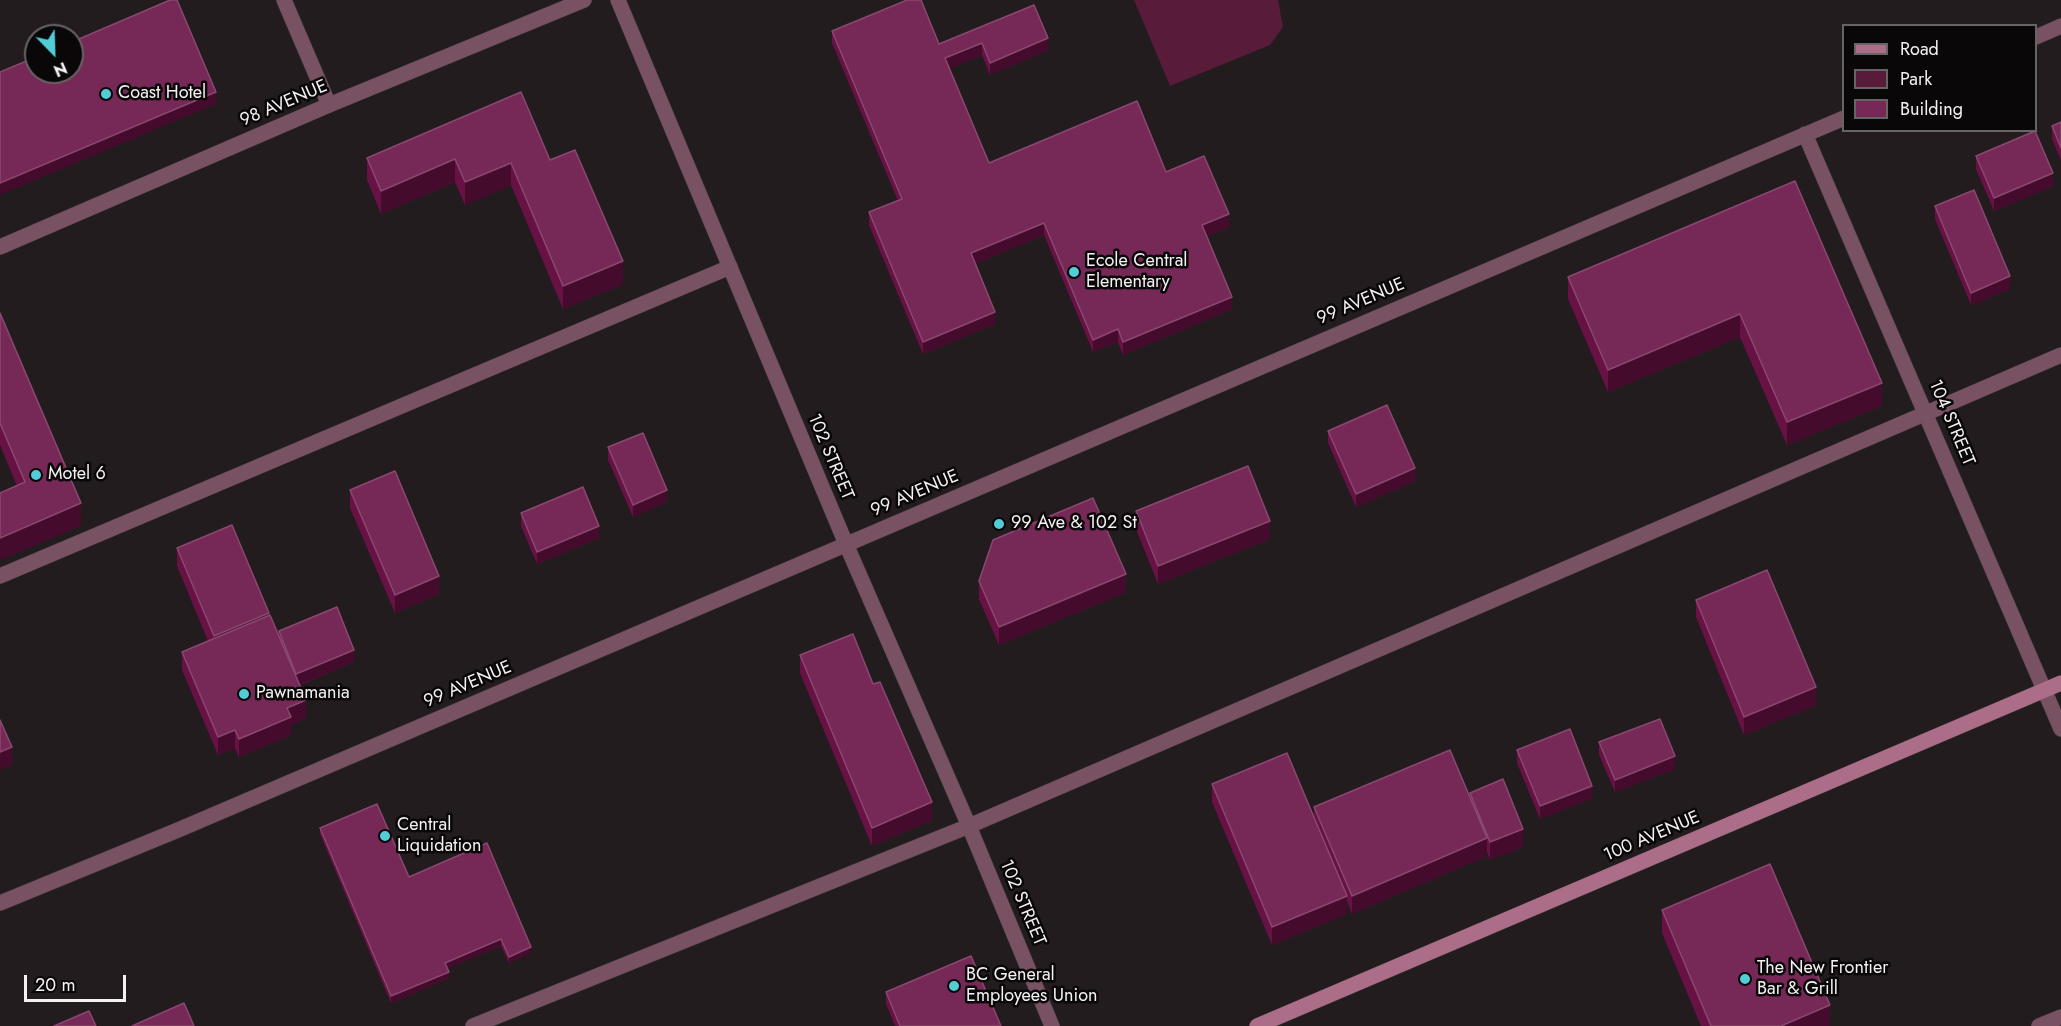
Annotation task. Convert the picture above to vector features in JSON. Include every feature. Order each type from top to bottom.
[{"type":"main road","name":"100 AVENUE","points":[[1257,1026],[2061,683]]},
{"type":"street","points":[[284,0],[329,105]]},
{"type":"street","name":"98 AVENUE","points":[[0,247],[329,105],[584,0]]},
{"type":"street","name":"102 STREET","points":[[618,0],[846,544],[969,826],[1052,1026]]},
{"type":"street","points":[[2037,37],[2061,26]]},
{"type":"street","name":"99 AVENUE","points":[[0,903],[1842,119]]},
{"type":"street","name":"104 STREET","points":[[1805,134],[2061,729]]},
{"type":"street","points":[[0,576],[730,267]]},
{"type":"street","points":[[473,1026],[969,826],[2061,355]]},
{"type":"street","points":[[2039,1026],[2061,1017]]},
{"type":"green space","points":[[1134,0],[1278,0],[1283,27],[1270,45],[1170,86]]},
{"type":"building","name":"Coast Hotel","points":[[170,0],[177,0],[216,92],[0,183],[0,72],[24,62],[24,84],[84,84],[84,37]]},
{"type":"building","points":[[907,0],[921,0],[939,44],[1034,5],[1048,38],[990,63],[982,43],[945,58],[989,163],[1137,101],[1166,172],[1204,156],[1229,214],[1202,225],[1232,297],[1123,342],[1118,329],[1093,340],[1044,223],[971,253],[995,312],[923,342],[869,212],[902,199],[832,31]]},
{"type":"building","points":[[521,92],[550,160],[575,150],[623,261],[563,286],[511,163],[465,182],[455,159],[381,191],[367,158]]},
{"type":"building","points":[[2061,122],[2061,148],[2052,126]]},
{"type":"building","points":[[2035,132],[2053,173],[1994,198],[1976,156]]},
{"type":"building","points":[[1795,181],[1882,383],[1787,422],[1740,314],[1608,370],[1568,277]]},
{"type":"building","points":[[1974,190],[2010,276],[1971,293],[1935,206]]},
{"type":"building","name":"Motel 6","points":[[0,313],[81,503],[0,538],[0,493],[25,482],[0,423]]},
{"type":"building","points":[[1387,405],[1415,468],[1356,494],[1328,431]]},
{"type":"building","points":[[643,433],[667,490],[633,505],[608,447]]},
{"type":"building","points":[[1248,466],[1270,521],[1158,566],[1136,511]]},
{"type":"building","points":[[395,471],[439,576],[395,595],[350,490]]},
{"type":"building","points":[[583,487],[599,526],[537,552],[521,513]]},
{"type":"building","points":[[1093,498],[1126,574],[999,627],[979,581],[993,540]]},
{"type":"building","points":[[232,525],[269,613],[214,636],[177,548]]},
{"type":"building","points":[[1767,570],[1816,687],[1744,717],[1696,600]]},
{"type":"building","points":[[337,607],[354,650],[296,674],[279,631]]},
{"type":"building","name":"Pawnamania","points":[[270,615],[306,700],[287,708],[291,717],[239,739],[235,730],[218,737],[182,652]]},
{"type":"building","points":[[853,634],[873,684],[880,682],[932,802],[872,828],[800,655]]},
{"type":"building","points":[[1660,719],[1675,756],[1615,780],[1599,742]]},
{"type":"building","points":[[0,720],[12,747],[0,752]]},
{"type":"building","points":[[1570,729],[1592,786],[1540,806],[1517,750]]},
{"type":"building","points":[[1450,750],[1487,838],[1352,896],[1314,807]]},
{"type":"building","points":[[1287,753],[1347,896],[1272,927],[1212,784]]},
{"type":"building","points":[[1503,779],[1523,829],[1490,842],[1470,793]]},
{"type":"building","points":[[377,804],[409,877],[487,843],[531,947],[509,957],[501,939],[445,963],[449,972],[391,996],[320,828]]},
{"type":"building","name":"The New Frontier Bar & Grill","points":[[1770,864],[1830,1005],[1781,1026],[1711,1026],[1662,910]]},
{"type":"building","name":"BC General Employees Union","points":[[971,956],[1001,1026],[900,1026],[886,992]]},
{"type":"building","points":[[184,1003],[194,1026],[132,1026]]},
{"type":"building","points":[[89,1011],[96,1026],[54,1026]]},
{"type":"place","name":"Coast Hotel","points":[[106,94]]},
{"type":"place","name":"Ecole Central Elementary","points":[[1074,272]]},
{"type":"place","name":"Motel 6","points":[[36,475]]},
{"type":"place","name":"99 Ave & 102 St","points":[[999,524]]},
{"type":"place","name":"Pawnamania","points":[[244,694]]},
{"type":"place","name":"Central Liquidation","points":[[385,836]]},
{"type":"place","name":"The New Frontier Bar & Grill","points":[[1745,979]]},
{"type":"place","name":"BC General Employees Union","points":[[954,986]]}]
